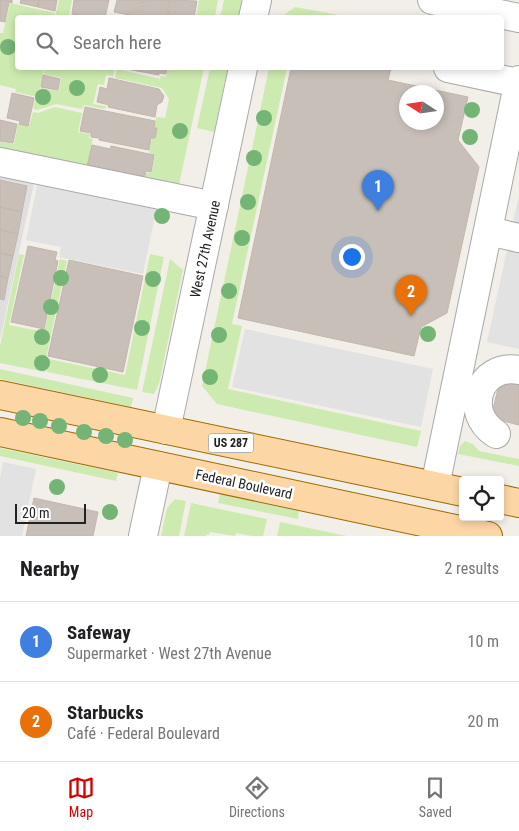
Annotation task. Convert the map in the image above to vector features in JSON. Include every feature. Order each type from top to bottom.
[{"type":"main road","name":"US 287","points":[[0,395],[459,491]]},
{"type":"main road","name":"Federal Boulevard","points":[[0,432],[488,536]]},
{"type":"main road","points":[[504,500],[519,503]]},
{"type":"street","points":[[254,15],[257,0]]},
{"type":"street","points":[[432,0],[519,18]]},
{"type":"street","name":"West 27th Avenue","points":[[166,430],[243,70]]},
{"type":"street","points":[[435,486],[519,81],[459,70]]},
{"type":"street","points":[[0,162],[214,206]]},
{"type":"street","points":[[488,231],[519,238]]},
{"type":"street","points":[[461,359],[515,370]]},
{"type":"street","points":[[507,436],[490,430],[481,419],[477,406],[479,392],[486,380],[504,370],[515,370]]},
{"type":"street","points":[[448,424],[507,436]]},
{"type":"street","points":[[144,536],[158,466]]},
{"type":"shaded area","points":[[0,167],[36,174],[0,340]]},
{"type":"shaded area","points":[[39,176],[158,201],[143,274],[59,257],[61,247],[26,240]]},
{"type":"shaded area","points":[[519,195],[519,349],[487,342]]},
{"type":"shaded area","points":[[245,329],[433,369],[421,427],[232,387]]},
{"type":"shaded area","points":[[3,462],[36,469],[22,536],[0,536],[0,478]]},
{"type":"green space","points":[[59,0],[72,0],[69,15],[55,15]]},
{"type":"green space","points":[[199,0],[218,0],[215,15],[196,15]]},
{"type":"green space","points":[[224,0],[242,0],[238,15],[220,15]]},
{"type":"green space","points":[[10,3],[55,13],[54,15],[15,15],[15,70],[44,70],[38,97],[15,92],[16,89],[0,85],[0,33],[3,33]]},
{"type":"green space","points":[[295,7],[338,15],[284,15]]},
{"type":"green space","points":[[45,70],[114,70],[113,76],[106,75],[104,85],[98,84],[93,104],[106,106],[105,109],[84,105],[82,109],[56,104],[37,110],[33,109],[35,98],[39,98],[41,88],[59,91],[61,78],[44,74]]},
{"type":"green space","points":[[117,70],[160,79],[161,76],[166,77],[168,70],[204,70],[177,194],[143,187],[146,173],[151,173],[155,155],[149,153],[152,138],[155,138],[157,129],[154,128],[156,117],[165,118],[169,99],[162,88],[115,78]]},
{"type":"green space","points":[[210,70],[228,70],[214,132],[197,128]]},
{"type":"green space","points":[[269,70],[287,70],[232,324],[242,326],[228,389],[421,431],[417,447],[217,404],[202,386]]},
{"type":"green space","points":[[55,107],[82,113],[78,132],[90,134],[89,138],[93,139],[85,175],[0,157],[0,142],[14,144],[18,124],[29,126],[33,112],[38,113]]},
{"type":"green space","points":[[19,254],[24,255],[9,325],[44,332],[60,259],[67,261],[46,358],[48,358],[45,372],[0,363],[0,346]]},
{"type":"green space","points":[[150,254],[164,257],[137,390],[47,372],[49,359],[125,375]]},
{"type":"green space","points":[[170,259],[183,270],[159,384],[154,394],[142,392]]},
{"type":"green space","points":[[0,369],[133,398],[131,407],[0,379]]},
{"type":"green space","points":[[465,441],[473,444],[479,451],[519,459],[519,466],[458,454],[460,446]]},
{"type":"green space","points":[[0,448],[118,473],[116,481],[0,456]]},
{"type":"green space","points":[[220,494],[299,511],[298,519],[218,503]]},
{"type":"green space","points":[[175,499],[186,501],[179,536],[161,536],[167,508]]},
{"type":"green space","points":[[191,503],[267,519],[263,536],[236,533],[235,536],[210,532],[206,536],[184,536]]},
{"type":"green space","points":[[280,522],[347,536],[277,536]]},
{"type":"building","points":[[0,0],[12,0],[12,3],[9,2],[5,22],[0,21]]},
{"type":"building","points":[[21,0],[39,0],[38,7],[20,3]]},
{"type":"building","points":[[39,0],[57,0],[55,11],[38,7]]},
{"type":"building","points":[[74,0],[109,0],[106,15],[72,14]]},
{"type":"building","points":[[117,0],[143,0],[139,15],[114,12]]},
{"type":"building","points":[[144,0],[170,0],[167,15],[141,15]]},
{"type":"building","points":[[171,0],[197,1],[195,15],[168,15]]},
{"type":"building","points":[[132,70],[167,70],[166,74],[159,73],[159,75]]},
{"type":"building","points":[[291,70],[390,70],[388,80],[412,85],[399,85],[399,130],[444,130],[444,92],[468,97],[458,140],[479,167],[447,313],[421,327],[414,356],[238,318]]},
{"type":"building","points":[[43,75],[60,79],[58,90],[41,87]]},
{"type":"building","points":[[109,78],[159,89],[164,96],[162,102],[157,105],[155,117],[108,107],[109,105],[97,102],[100,87],[107,89]]},
{"type":"building","points":[[12,93],[34,98],[28,126],[19,124],[20,121],[7,118]]},
{"type":"building","points":[[85,107],[155,121],[154,128],[157,128],[155,138],[151,138],[149,150],[99,140],[99,138],[91,137],[91,133],[80,131]]},
{"type":"building","points":[[0,120],[17,124],[13,143],[0,141]]},
{"type":"building","points":[[92,145],[110,149],[111,146],[154,155],[151,172],[146,171],[143,183],[86,171]]},
{"type":"building","points":[[0,180],[27,186],[22,212],[0,207]]},
{"type":"building","points":[[0,207],[22,212],[18,234],[0,230]]},
{"type":"building","points":[[0,230],[18,234],[13,256],[0,253]]},
{"type":"building","points":[[28,246],[57,252],[55,260],[58,261],[44,329],[11,322]]},
{"type":"building","points":[[0,253],[13,256],[8,278],[0,276]]},
{"type":"building","points":[[69,260],[143,276],[123,372],[48,356]]},
{"type":"building","points":[[0,276],[8,278],[4,300],[0,299]]},
{"type":"building","points":[[500,380],[519,384],[519,425],[491,418]]},
{"type":"building","points":[[34,498],[98,512],[93,536],[26,536]]},
{"type":"place","name":"Safeway","points":[[378,211]]},
{"type":"place","name":"Starbucks","points":[[411,316]]}]
